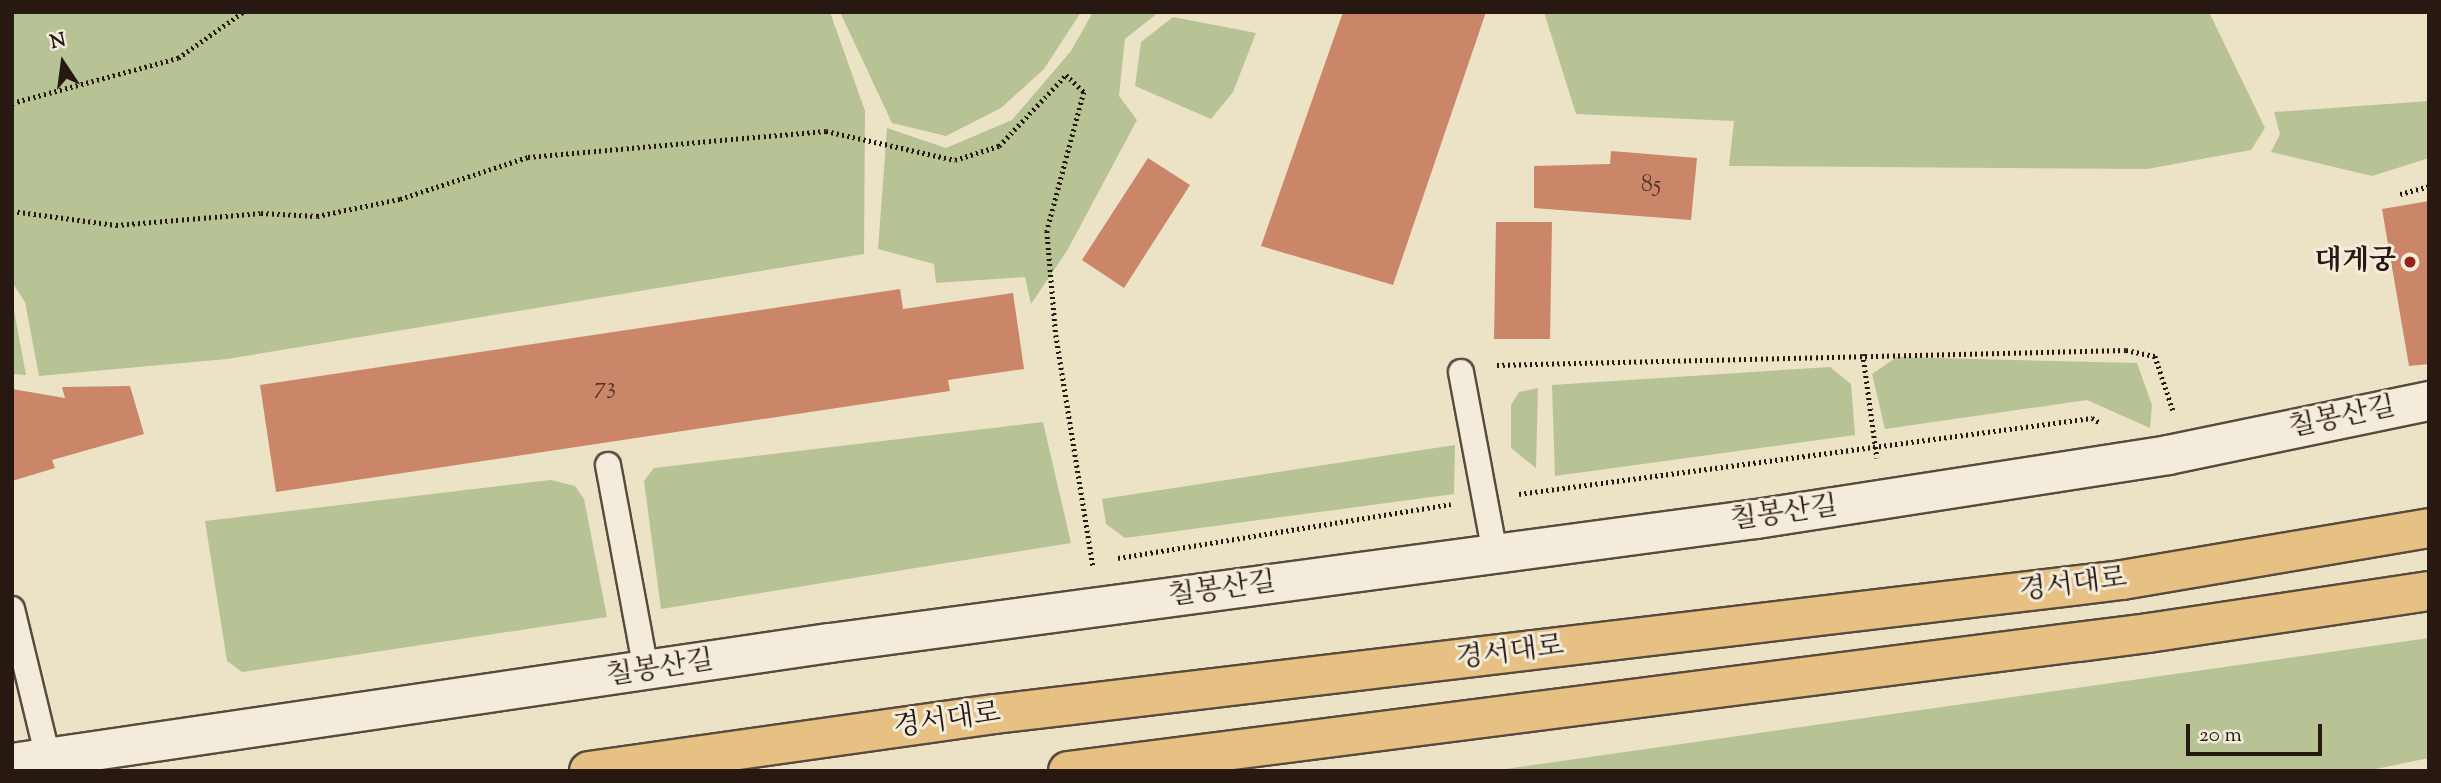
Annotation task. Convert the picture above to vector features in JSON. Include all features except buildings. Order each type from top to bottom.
[{"type":"main road","name":"경서대로","points":[[589,771],[995,714],[2122,580],[2429,528]]},
{"type":"main road","name":"경서대로","points":[[1068,771],[2148,633],[2429,591]]},
{"type":"street","name":"칠봉산길","points":[[30,760],[1099,607],[1882,499],[2186,451],[2429,401]]},
{"type":"lane","points":[[1462,379],[1495,553]]},
{"type":"lane","points":[[608,465],[646,671]]},
{"type":"lane","points":[[12,608],[30,760]]},
{"type":"path","points":[[12,103],[178,58],[243,12]]},
{"type":"path","points":[[12,211],[116,225],[261,213],[317,216],[400,199],[527,157],[826,131],[955,160],[999,146],[1066,75],[1084,92],[1047,231],[1056,335],[1099,607]]},
{"type":"path","points":[[2400,194],[2429,186]]},
{"type":"path","points":[[1462,379],[1493,366],[2126,349],[2155,356],[2186,451]]},
{"type":"path","points":[[1863,354],[1882,499]]},
{"type":"green space","points":[[12,12],[830,12],[865,111],[864,254],[227,359],[39,376],[25,302],[12,282]]},
{"type":"green space","points":[[840,12],[1081,12],[1044,69],[1001,108],[946,136],[892,123]]},
{"type":"green space","points":[[1093,12],[1159,12],[1125,39],[1119,96],[1137,120],[1068,249],[1031,304],[1025,277],[936,283],[934,264],[878,249],[887,128],[946,148],[1012,120],[1071,51]]},
{"type":"green space","points":[[1544,12],[2209,12],[2265,128],[2251,150],[2147,169],[1729,166],[1734,121],[1576,114]]},
{"type":"green space","points":[[1173,17],[1256,33],[1233,92],[1211,119],[1135,86],[1141,42]]},
{"type":"green space","points":[[2429,101],[2429,158],[2372,176],[2271,152],[2280,134],[2274,112]]},
{"type":"green space","points":[[12,303],[13,305],[26,375],[12,374]]},
{"type":"green space","points":[[1897,357],[2137,363],[2152,405],[2150,428],[2087,400],[1885,429],[1872,374]]},
{"type":"green space","points":[[1830,367],[1851,384],[1855,435],[1555,476],[1552,385]]},
{"type":"green space","points":[[1538,388],[1536,468],[1511,448],[1511,405],[1519,392]]},
{"type":"green space","points":[[1043,422],[1071,543],[661,609],[644,481],[654,468]]},
{"type":"green space","points":[[1455,445],[1454,494],[1125,538],[1106,524],[1102,499]]},
{"type":"green space","points":[[551,480],[575,486],[584,499],[607,617],[242,672],[227,661],[205,521]]},
{"type":"green space","points":[[2429,638],[2429,758],[2366,771],[1491,771]]},
{"type":"place","name":"대게궁","points":[[2410,262]]}]
